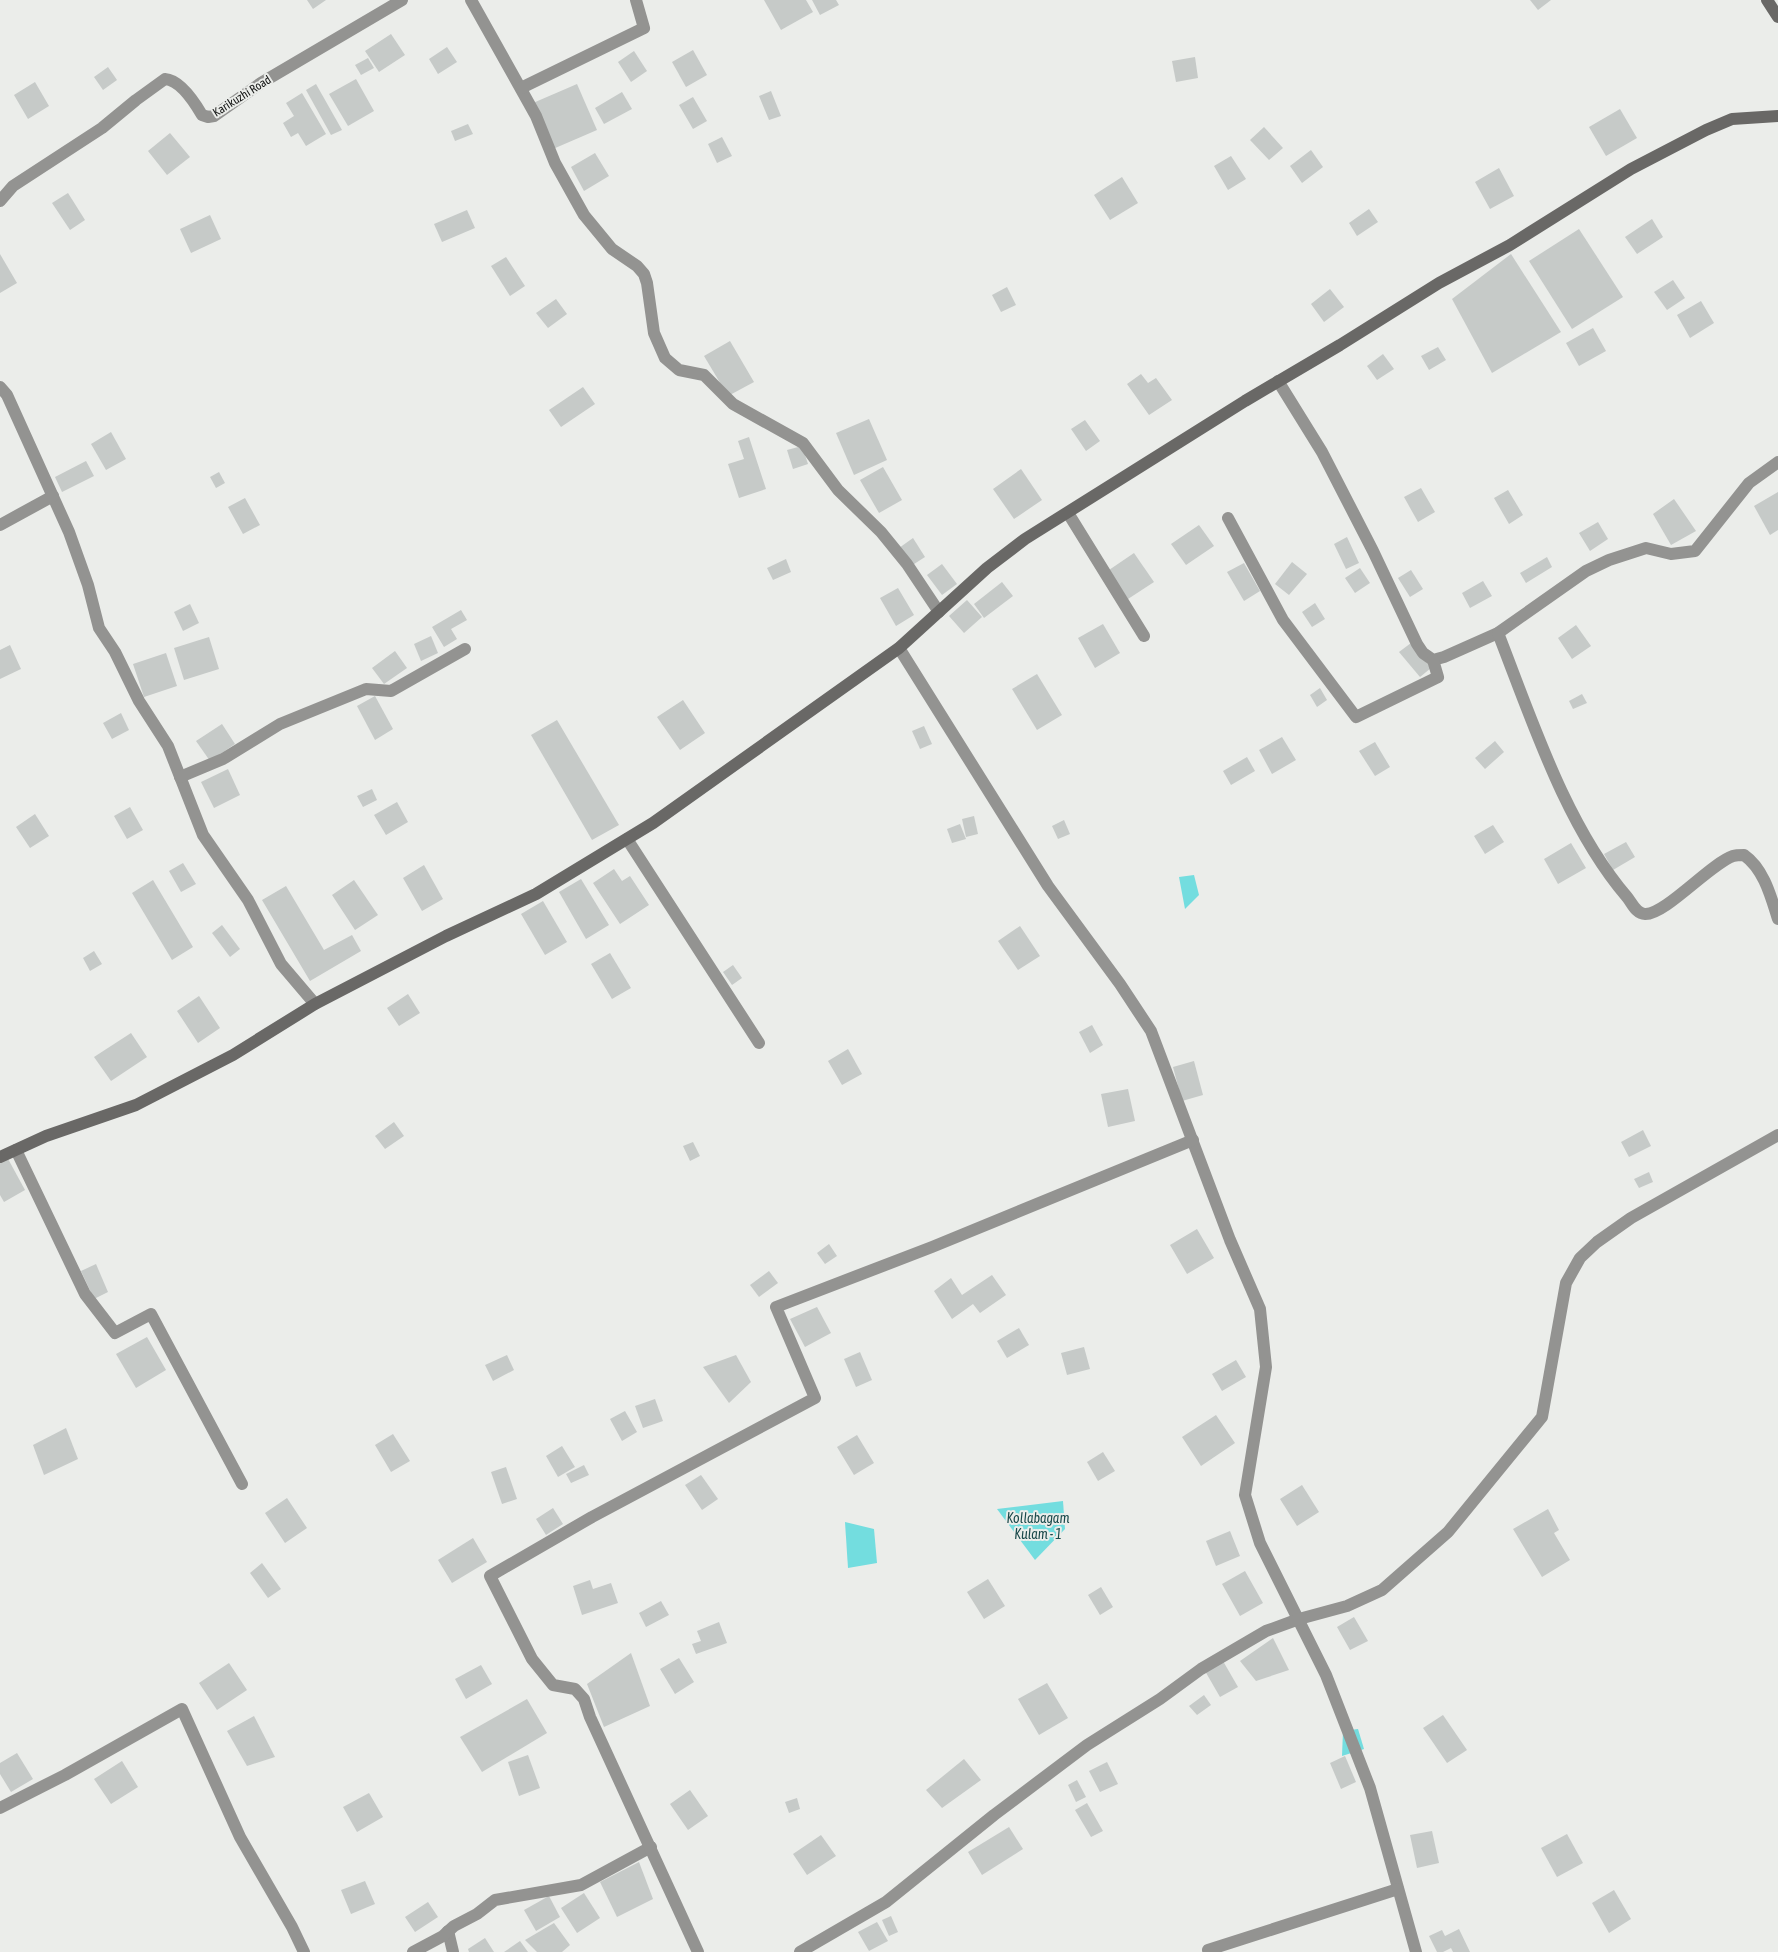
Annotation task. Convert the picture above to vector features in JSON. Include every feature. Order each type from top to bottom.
[{"type":"main road","points":[[1767,0],[1778,17]]},
{"type":"main road","points":[[0,1157],[46,1136],[136,1105],[233,1055],[315,1004],[446,936],[536,894],[653,823],[899,648],[987,568],[1025,539],[1278,381],[1439,283],[1510,245],[1632,169],[1706,130],[1732,119],[1778,116]]},
{"type":"street","name":"Karikuzhi Road","points":[[0,201],[13,186],[102,128],[165,79],[170,79],[179,86],[202,115],[214,116],[261,83],[402,0]]},
{"type":"street","points":[[471,0],[536,116],[555,163],[584,215],[612,250],[637,266],[644,274],[654,333],[665,358],[679,370],[704,375],[733,404],[803,443],[838,490],[881,532],[939,612]]},
{"type":"street","points":[[521,88],[644,28],[636,0]]},
{"type":"street","points":[[1228,518],[1283,620],[1356,717],[1438,677],[1433,660],[1423,653],[1417,644],[1373,550],[1322,452],[1278,381]]},
{"type":"street","points":[[0,387],[7,395],[69,532],[88,585],[99,628],[115,652],[139,701],[168,746],[203,834],[248,900],[281,964],[315,1004]]},
{"type":"street","points":[[1433,660],[1498,633],[1586,571],[1609,560],[1646,548],[1671,554],[1695,551],[1749,483],[1778,462]]},
{"type":"street","points":[[0,525],[53,496]]},
{"type":"street","points":[[1068,513],[1144,636]]},
{"type":"street","points":[[1498,633],[1547,758],[1586,839],[1610,878],[1638,912],[1646,914],[1658,910],[1722,863],[1733,856],[1744,855],[1751,860],[1762,876],[1778,919]]},
{"type":"street","points":[[899,648],[1048,886],[1120,984],[1151,1031],[1230,1240],[1260,1309],[1266,1366],[1244,1495],[1260,1543],[1326,1674],[1370,1788],[1416,1952]]},
{"type":"street","points":[[180,777],[223,759],[280,724],[366,689],[390,691],[465,649]]},
{"type":"street","points":[[626,838],[759,1043]]},
{"type":"street","points":[[800,1952],[886,1902],[994,1815],[1087,1745],[1160,1699],[1201,1669],[1266,1631],[1299,1619],[1347,1606],[1382,1590],[1448,1532],[1542,1416],[1566,1283],[1580,1258],[1591,1247],[1631,1218],[1778,1135]]},
{"type":"street","points":[[698,1952],[590,1717],[584,1699],[575,1689],[553,1685],[532,1659],[490,1576],[592,1517],[815,1398],[776,1307],[932,1247],[1193,1140]]},
{"type":"street","points":[[16,1150],[85,1294],[115,1333],[151,1314],[242,1484]]},
{"type":"street","points":[[0,1808],[182,1710],[240,1838],[292,1927],[304,1952]]},
{"type":"street","points":[[413,1952],[443,1936],[495,1900],[581,1885],[651,1847]]},
{"type":"street","points":[[1208,1950],[1398,1890]]},
{"type":"street","points":[[448,1931],[453,1952]]},
{"type":"water","points":[[1194,875],[1199,895],[1185,909],[1179,877]]},
{"type":"water","name":"Kollabagam Kulam - 1","points":[[1063,1501],[1065,1529],[1035,1560],[997,1509]]},
{"type":"water","points":[[845,1522],[874,1529],[877,1563],[848,1568]]},
{"type":"water","points":[[1358,1729],[1364,1749],[1342,1756],[1343,1731]]},
{"type":"building","points":[[307,0],[326,0],[313,9]]},
{"type":"building","points":[[764,0],[806,0],[813,12],[781,30]]},
{"type":"building","points":[[812,0],[836,0],[839,5],[820,15]]},
{"type":"building","points":[[1530,0],[1551,0],[1538,10]]},
{"type":"building","points":[[391,34],[405,55],[379,72],[365,51]]},
{"type":"building","points":[[447,47],[457,62],[438,74],[429,59]]},
{"type":"building","points":[[693,50],[707,75],[686,87],[672,62]]},
{"type":"building","points":[[634,51],[647,71],[631,82],[618,62]]},
{"type":"building","points":[[1195,57],[1198,78],[1176,82],[1172,61]]},
{"type":"building","points":[[368,58],[374,68],[361,75],[355,65]]},
{"type":"building","points":[[108,67],[117,80],[103,90],[94,77]]},
{"type":"building","points":[[356,79],[374,111],[348,126],[329,94]]},
{"type":"building","points":[[35,82],[49,106],[28,119],[14,95]]},
{"type":"building","points":[[316,84],[342,130],[331,135],[306,90]]},
{"type":"building","points":[[577,84],[597,130],[553,149],[533,103]]},
{"type":"building","points":[[771,91],[781,116],[769,120],[759,96]]},
{"type":"building","points":[[622,92],[632,109],[604,124],[595,108]]},
{"type":"building","points":[[302,93],[326,134],[306,146],[298,133],[291,137],[283,123],[294,116],[286,103]]},
{"type":"building","points":[[693,97],[707,121],[693,129],[679,105]]},
{"type":"building","points":[[1620,109],[1637,138],[1606,156],[1589,127]]},
{"type":"building","points":[[468,124],[473,134],[455,141],[451,131]]},
{"type":"building","points":[[1264,127],[1283,148],[1269,160],[1250,140]]},
{"type":"building","points":[[170,133],[190,157],[167,175],[148,151]]},
{"type":"building","points":[[722,137],[732,156],[717,163],[708,144]]},
{"type":"building","points":[[1311,150],[1323,167],[1302,183],[1290,166]]},
{"type":"building","points":[[595,153],[609,176],[584,191],[571,167]]},
{"type":"building","points":[[1231,156],[1246,179],[1228,190],[1214,166]]},
{"type":"building","points":[[1499,168],[1514,196],[1490,209],[1475,182]]},
{"type":"building","points":[[1122,177],[1138,203],[1110,220],[1094,195]]},
{"type":"building","points":[[68,193],[85,220],[70,230],[52,203]]},
{"type":"building","points":[[1369,209],[1378,222],[1357,236],[1349,223]]},
{"type":"building","points":[[467,210],[475,228],[442,242],[434,224]]},
{"type":"building","points":[[210,215],[221,239],[191,253],[180,229]]},
{"type":"building","points":[[1652,219],[1663,237],[1637,254],[1625,237]]},
{"type":"building","points":[[1579,229],[1623,297],[1572,329],[1529,261]]},
{"type":"building","points":[[0,254],[17,283],[0,293]]},
{"type":"building","points":[[1511,254],[1561,332],[1492,373],[1452,299]]},
{"type":"building","points":[[506,257],[525,286],[510,296],[491,266]]},
{"type":"building","points":[[1673,280],[1685,298],[1667,310],[1654,292]]},
{"type":"building","points":[[1007,287],[1016,305],[1001,312],[992,295]]},
{"type":"building","points":[[1330,289],[1344,307],[1324,322],[1311,304]]},
{"type":"building","points":[[556,299],[567,314],[548,328],[536,313]]},
{"type":"building","points":[[1701,301],[1714,323],[1690,338],[1677,315]]},
{"type":"building","points":[[1593,328],[1606,351],[1579,366],[1566,343]]},
{"type":"building","points":[[730,341],[754,382],[728,396],[704,356]]},
{"type":"building","points":[[1438,347],[1446,360],[1429,370],[1421,356]]},
{"type":"building","points":[[1383,354],[1394,369],[1377,380],[1367,366]]},
{"type":"building","points":[[1141,374],[1148,383],[1156,378],[1172,400],[1149,415],[1127,384]]},
{"type":"building","points":[[583,387],[595,404],[561,427],[549,410]]},
{"type":"building","points":[[869,419],[887,460],[854,475],[836,433]]},
{"type":"building","points":[[1085,420],[1100,441],[1086,451],[1071,429]]},
{"type":"building","points":[[111,432],[126,459],[106,470],[91,444]]},
{"type":"building","points":[[749,437],[766,489],[739,498],[728,464],[744,459],[738,441]]},
{"type":"building","points":[[802,446],[808,464],[793,469],[787,450]]},
{"type":"building","points":[[86,461],[94,476],[62,492],[55,477]]},
{"type":"building","points":[[883,467],[902,500],[879,513],[860,480]]},
{"type":"building","points":[[1021,469],[1042,500],[1014,519],[993,489]]},
{"type":"building","points":[[219,472],[225,483],[216,488],[210,477]]},
{"type":"building","points":[[1421,488],[1435,512],[1418,522],[1404,497]]},
{"type":"building","points":[[1508,490],[1523,515],[1509,524],[1494,498]]},
{"type":"building","points":[[1778,492],[1778,530],[1770,535],[1754,506]]},
{"type":"building","points":[[245,498],[260,525],[243,534],[228,507]]},
{"type":"building","points":[[1674,499],[1696,531],[1671,545],[1653,514]]},
{"type":"building","points":[[1598,522],[1608,539],[1590,551],[1579,533]]},
{"type":"building","points":[[1199,525],[1214,546],[1186,565],[1171,544]]},
{"type":"building","points":[[1347,537],[1359,563],[1346,569],[1334,544]]},
{"type":"building","points":[[913,538],[925,557],[911,566],[899,548]]},
{"type":"building","points":[[1134,553],[1154,582],[1128,599],[1109,570]]},
{"type":"building","points":[[1547,557],[1552,567],[1526,583],[1520,573]]},
{"type":"building","points":[[786,559],[791,572],[773,580],[767,568]]},
{"type":"building","points":[[1292,562],[1307,574],[1289,595],[1275,584]]},
{"type":"building","points":[[1244,563],[1260,591],[1244,601],[1227,572]]},
{"type":"building","points":[[942,564],[957,584],[942,595],[927,575]]},
{"type":"building","points":[[1360,568],[1370,583],[1355,593],[1345,578]]},
{"type":"building","points":[[1411,570],[1423,589],[1410,597],[1398,578]]},
{"type":"building","points":[[1483,581],[1492,596],[1470,608],[1462,593]]},
{"type":"building","points":[[1002,582],[1013,596],[984,618],[974,604]]},
{"type":"building","points":[[898,588],[914,615],[896,626],[880,598]]},
{"type":"building","points":[[967,600],[982,617],[964,633],[949,616]]},
{"type":"building","points":[[1315,603],[1325,619],[1312,627],[1302,612]]},
{"type":"building","points":[[190,604],[199,623],[183,631],[174,612]]},
{"type":"building","points":[[461,610],[467,620],[451,629],[457,639],[444,647],[432,627]]},
{"type":"building","points":[[1103,624],[1120,653],[1095,668],[1078,638]]},
{"type":"building","points":[[1576,625],[1591,646],[1572,659],[1558,638]]},
{"type":"building","points":[[431,636],[438,653],[421,661],[414,644]]},
{"type":"building","points":[[209,637],[219,669],[184,680],[174,648]]},
{"type":"building","points":[[1411,643],[1431,668],[1420,677],[1399,652]]},
{"type":"building","points":[[10,645],[21,669],[0,679],[0,650]]},
{"type":"building","points":[[395,651],[407,668],[384,684],[372,668]]},
{"type":"building","points":[[166,653],[177,686],[144,697],[133,664]]},
{"type":"building","points":[[1037,674],[1062,715],[1037,730],[1012,689]]},
{"type":"building","points":[[1320,688],[1327,700],[1317,707],[1310,695]]},
{"type":"building","points":[[1582,694],[1587,703],[1573,709],[1569,701]]},
{"type":"building","points":[[375,696],[393,729],[375,740],[357,706]]},
{"type":"building","points":[[683,700],[705,733],[680,750],[657,717]]},
{"type":"building","points":[[121,713],[129,730],[112,739],[103,723]]},
{"type":"building","points":[[557,720],[619,825],[592,840],[531,735]]},
{"type":"building","points":[[222,724],[235,744],[210,761],[196,741]]},
{"type":"building","points":[[924,726],[932,744],[920,749],[912,731]]},
{"type":"building","points":[[1282,737],[1296,760],[1272,774],[1259,750]]},
{"type":"building","points":[[1495,741],[1504,752],[1485,769],[1475,758]]},
{"type":"building","points":[[1375,742],[1390,767],[1375,776],[1359,751]]},
{"type":"building","points":[[1247,757],[1255,771],[1231,785],[1223,771]]},
{"type":"building","points":[[228,769],[240,795],[214,808],[201,782]]},
{"type":"building","points":[[372,789],[377,800],[363,807],[357,796]]},
{"type":"building","points":[[397,802],[408,822],[386,835],[374,815]]},
{"type":"building","points":[[130,807],[143,830],[127,839],[114,816]]},
{"type":"building","points":[[35,814],[49,836],[30,848],[16,827]]},
{"type":"building","points":[[974,816],[978,834],[966,837],[962,819]]},
{"type":"building","points":[[1064,820],[1070,834],[1058,839],[1052,826]]},
{"type":"building","points":[[960,824],[966,839],[952,843],[947,829]]},
{"type":"building","points":[[1493,825],[1504,842],[1485,854],[1474,836]]},
{"type":"building","points":[[1626,842],[1635,857],[1613,870],[1604,854]]},
{"type":"building","points":[[1571,843],[1586,868],[1558,884],[1544,859]]},
{"type":"building","points":[[183,863],[196,884],[181,892],[169,871]]},
{"type":"building","points":[[424,865],[443,899],[422,911],[403,878]]},
{"type":"building","points":[[614,869],[622,881],[630,876],[649,905],[620,924],[593,883]]},
{"type":"building","points":[[581,879],[609,925],[586,939],[559,892]]},
{"type":"building","points":[[153,880],[193,947],[172,960],[132,893]]},
{"type":"building","points":[[354,880],[378,915],[355,930],[332,895]]},
{"type":"building","points":[[286,886],[324,950],[352,935],[361,951],[310,981],[262,900]]},
{"type":"building","points":[[543,901],[567,942],[545,955],[521,914]]},
{"type":"building","points":[[222,925],[240,949],[230,957],[212,933]]},
{"type":"building","points":[[1020,926],[1040,956],[1018,970],[998,941]]},
{"type":"building","points":[[94,951],[102,964],[90,971],[83,958]]},
{"type":"building","points":[[610,953],[631,988],[612,999],[591,964]]},
{"type":"building","points":[[733,965],[742,978],[732,985],[723,972]]},
{"type":"building","points":[[408,994],[420,1013],[399,1026],[387,1008]]},
{"type":"building","points":[[199,996],[220,1028],[198,1043],[177,1011]]},
{"type":"building","points":[[1092,1025],[1103,1045],[1090,1053],[1079,1032]]},
{"type":"building","points":[[131,1033],[147,1057],[111,1081],[94,1057]]},
{"type":"building","points":[[848,1049],[862,1074],[842,1085],[828,1061]]},
{"type":"building","points":[[1194,1061],[1203,1095],[1182,1101],[1173,1067]]},
{"type":"building","points":[[1128,1089],[1135,1121],[1108,1127],[1101,1094]]},
{"type":"building","points":[[394,1122],[404,1136],[385,1149],[375,1136]]},
{"type":"building","points":[[1643,1130],[1651,1146],[1629,1157],[1621,1142]]},
{"type":"building","points":[[693,1142],[700,1156],[690,1161],[683,1146]]},
{"type":"building","points":[[7,1157],[25,1190],[4,1202],[0,1195],[0,1161]]},
{"type":"building","points":[[1649,1172],[1653,1182],[1639,1188],[1634,1179]]},
{"type":"building","points":[[1197,1229],[1214,1258],[1187,1274],[1170,1245]]},
{"type":"building","points":[[829,1244],[837,1256],[825,1264],[817,1253]]},
{"type":"building","points":[[96,1264],[108,1292],[94,1299],[81,1271]]},
{"type":"building","points":[[769,1271],[778,1283],[759,1297],[750,1285]]},
{"type":"building","points":[[992,1275],[1006,1295],[980,1313],[973,1304],[952,1319],[934,1291],[951,1278],[962,1295]]},
{"type":"building","points":[[817,1307],[831,1333],[805,1347],[790,1319]]},
{"type":"building","points":[[1019,1328],[1029,1345],[1007,1358],[997,1341]]},
{"type":"building","points":[[147,1337],[166,1370],[136,1388],[116,1354]]},
{"type":"building","points":[[1084,1347],[1090,1369],[1067,1375],[1061,1353]]},
{"type":"building","points":[[860,1352],[872,1380],[856,1387],[844,1359]]},
{"type":"building","points":[[507,1355],[514,1370],[493,1381],[485,1365]]},
{"type":"building","points":[[736,1355],[751,1382],[729,1403],[703,1367]]},
{"type":"building","points":[[1236,1360],[1246,1377],[1222,1391],[1212,1374]]},
{"type":"building","points":[[655,1399],[663,1421],[643,1428],[635,1406]]},
{"type":"building","points":[[625,1411],[637,1432],[622,1441],[610,1419]]},
{"type":"building","points":[[1216,1415],[1235,1443],[1201,1466],[1182,1437]]},
{"type":"building","points":[[66,1428],[78,1459],[44,1475],[33,1445]]},
{"type":"building","points":[[393,1434],[410,1461],[391,1472],[375,1445]]},
{"type":"building","points":[[857,1435],[874,1463],[854,1475],[837,1447]]},
{"type":"building","points":[[562,1446],[575,1467],[558,1477],[546,1456]]},
{"type":"building","points":[[1103,1452],[1115,1471],[1098,1481],[1087,1462]]},
{"type":"building","points":[[584,1465],[589,1475],[571,1483],[566,1474]]},
{"type":"building","points":[[506,1467],[517,1499],[502,1504],[491,1472]]},
{"type":"building","points":[[701,1475],[718,1499],[702,1510],[685,1485]]},
{"type":"building","points":[[1302,1485],[1319,1512],[1297,1526],[1280,1499]]},
{"type":"building","points":[[287,1498],[307,1528],[285,1543],[265,1513]]},
{"type":"building","points":[[553,1508],[563,1524],[546,1535],[536,1519]]},
{"type":"building","points":[[1548,1509],[1559,1530],[1554,1533],[1570,1560],[1542,1577],[1513,1529]]},
{"type":"building","points":[[1230,1531],[1240,1556],[1216,1566],[1206,1541]]},
{"type":"building","points":[[473,1538],[487,1562],[452,1583],[438,1560]]},
{"type":"building","points":[[262,1563],[281,1589],[268,1598],[250,1573]]},
{"type":"building","points":[[1245,1571],[1263,1603],[1240,1616],[1222,1584]]},
{"type":"building","points":[[988,1579],[1005,1606],[984,1619],[967,1592]]},
{"type":"building","points":[[590,1580],[593,1589],[611,1583],[618,1603],[582,1615],[573,1586]]},
{"type":"building","points":[[1101,1587],[1113,1607],[1100,1615],[1088,1595]]},
{"type":"building","points":[[661,1601],[669,1615],[646,1627],[639,1613]]},
{"type":"building","points":[[1354,1617],[1368,1641],[1350,1650],[1337,1627]]},
{"type":"building","points":[[719,1622],[727,1643],[696,1654],[692,1644],[701,1641],[697,1631]]},
{"type":"building","points":[[1273,1638],[1289,1670],[1256,1681],[1240,1661]]},
{"type":"building","points":[[631,1653],[650,1706],[604,1727],[587,1684]]},
{"type":"building","points":[[679,1658],[694,1682],[675,1694],[660,1669]]},
{"type":"building","points":[[1223,1661],[1238,1687],[1220,1697],[1205,1671]]},
{"type":"building","points":[[229,1663],[247,1690],[217,1710],[199,1683]]},
{"type":"building","points":[[481,1665],[492,1684],[466,1699],[455,1679]]},
{"type":"building","points":[[1047,1683],[1068,1718],[1039,1735],[1018,1699]]},
{"type":"building","points":[[1204,1695],[1211,1705],[1197,1715],[1189,1706]]},
{"type":"building","points":[[527,1699],[547,1733],[482,1772],[460,1737]]},
{"type":"building","points":[[1443,1715],[1467,1750],[1447,1763],[1423,1728]]},
{"type":"building","points":[[254,1716],[275,1757],[247,1766],[227,1731]]},
{"type":"building","points":[[17,1753],[33,1779],[11,1792],[0,1774],[0,1763]]},
{"type":"building","points":[[528,1755],[540,1788],[519,1796],[508,1762]]},
{"type":"building","points":[[1345,1756],[1356,1782],[1341,1789],[1330,1763]]},
{"type":"building","points":[[964,1759],[981,1780],[942,1808],[926,1790]]},
{"type":"building","points":[[122,1761],[138,1787],[111,1804],[94,1779]]},
{"type":"building","points":[[1107,1762],[1118,1784],[1100,1792],[1089,1771]]},
{"type":"building","points":[[1077,1780],[1086,1797],[1076,1802],[1068,1785]]},
{"type":"building","points":[[690,1790],[708,1816],[688,1830],[670,1804]]},
{"type":"building","points":[[369,1793],[383,1817],[357,1832],[343,1807]]},
{"type":"building","points":[[797,1798],[800,1809],[789,1813],[785,1802]]},
{"type":"building","points":[[1087,1803],[1103,1831],[1091,1837],[1075,1810]]},
{"type":"building","points":[[1009,1827],[1023,1849],[982,1875],[968,1852]]},
{"type":"building","points":[[1432,1831],[1439,1863],[1417,1868],[1410,1835]]},
{"type":"building","points":[[1567,1834],[1583,1863],[1557,1877],[1541,1848]]},
{"type":"building","points":[[821,1835],[836,1856],[807,1875],[793,1854]]},
{"type":"building","points":[[639,1862],[653,1899],[617,1917],[600,1882]]},
{"type":"building","points":[[365,1881],[375,1904],[351,1914],[341,1890]]},
{"type":"building","points":[[1614,1890],[1631,1919],[1609,1933],[1592,1903]]},
{"type":"building","points":[[584,1893],[600,1918],[577,1933],[561,1908]]},
{"type":"building","points":[[549,1896],[560,1917],[536,1931],[524,1910]]},
{"type":"building","points":[[428,1902],[438,1917],[415,1932],[405,1917]]},
{"type":"building","points":[[891,1916],[898,1932],[889,1936],[882,1920]]},
{"type":"building","points":[[877,1922],[888,1941],[869,1951],[858,1932]]},
{"type":"building","points":[[554,1923],[570,1945],[562,1952],[537,1952],[525,1940]]},
{"type":"building","points":[[1459,1929],[1470,1952],[1453,1952],[1451,1948],[1443,1952],[1437,1952],[1429,1936],[1442,1930],[1445,1936]]},
{"type":"building","points":[[485,1938],[494,1952],[469,1952],[468,1949]]},
{"type":"building","points":[[520,1941],[528,1952],[504,1952]]}]
